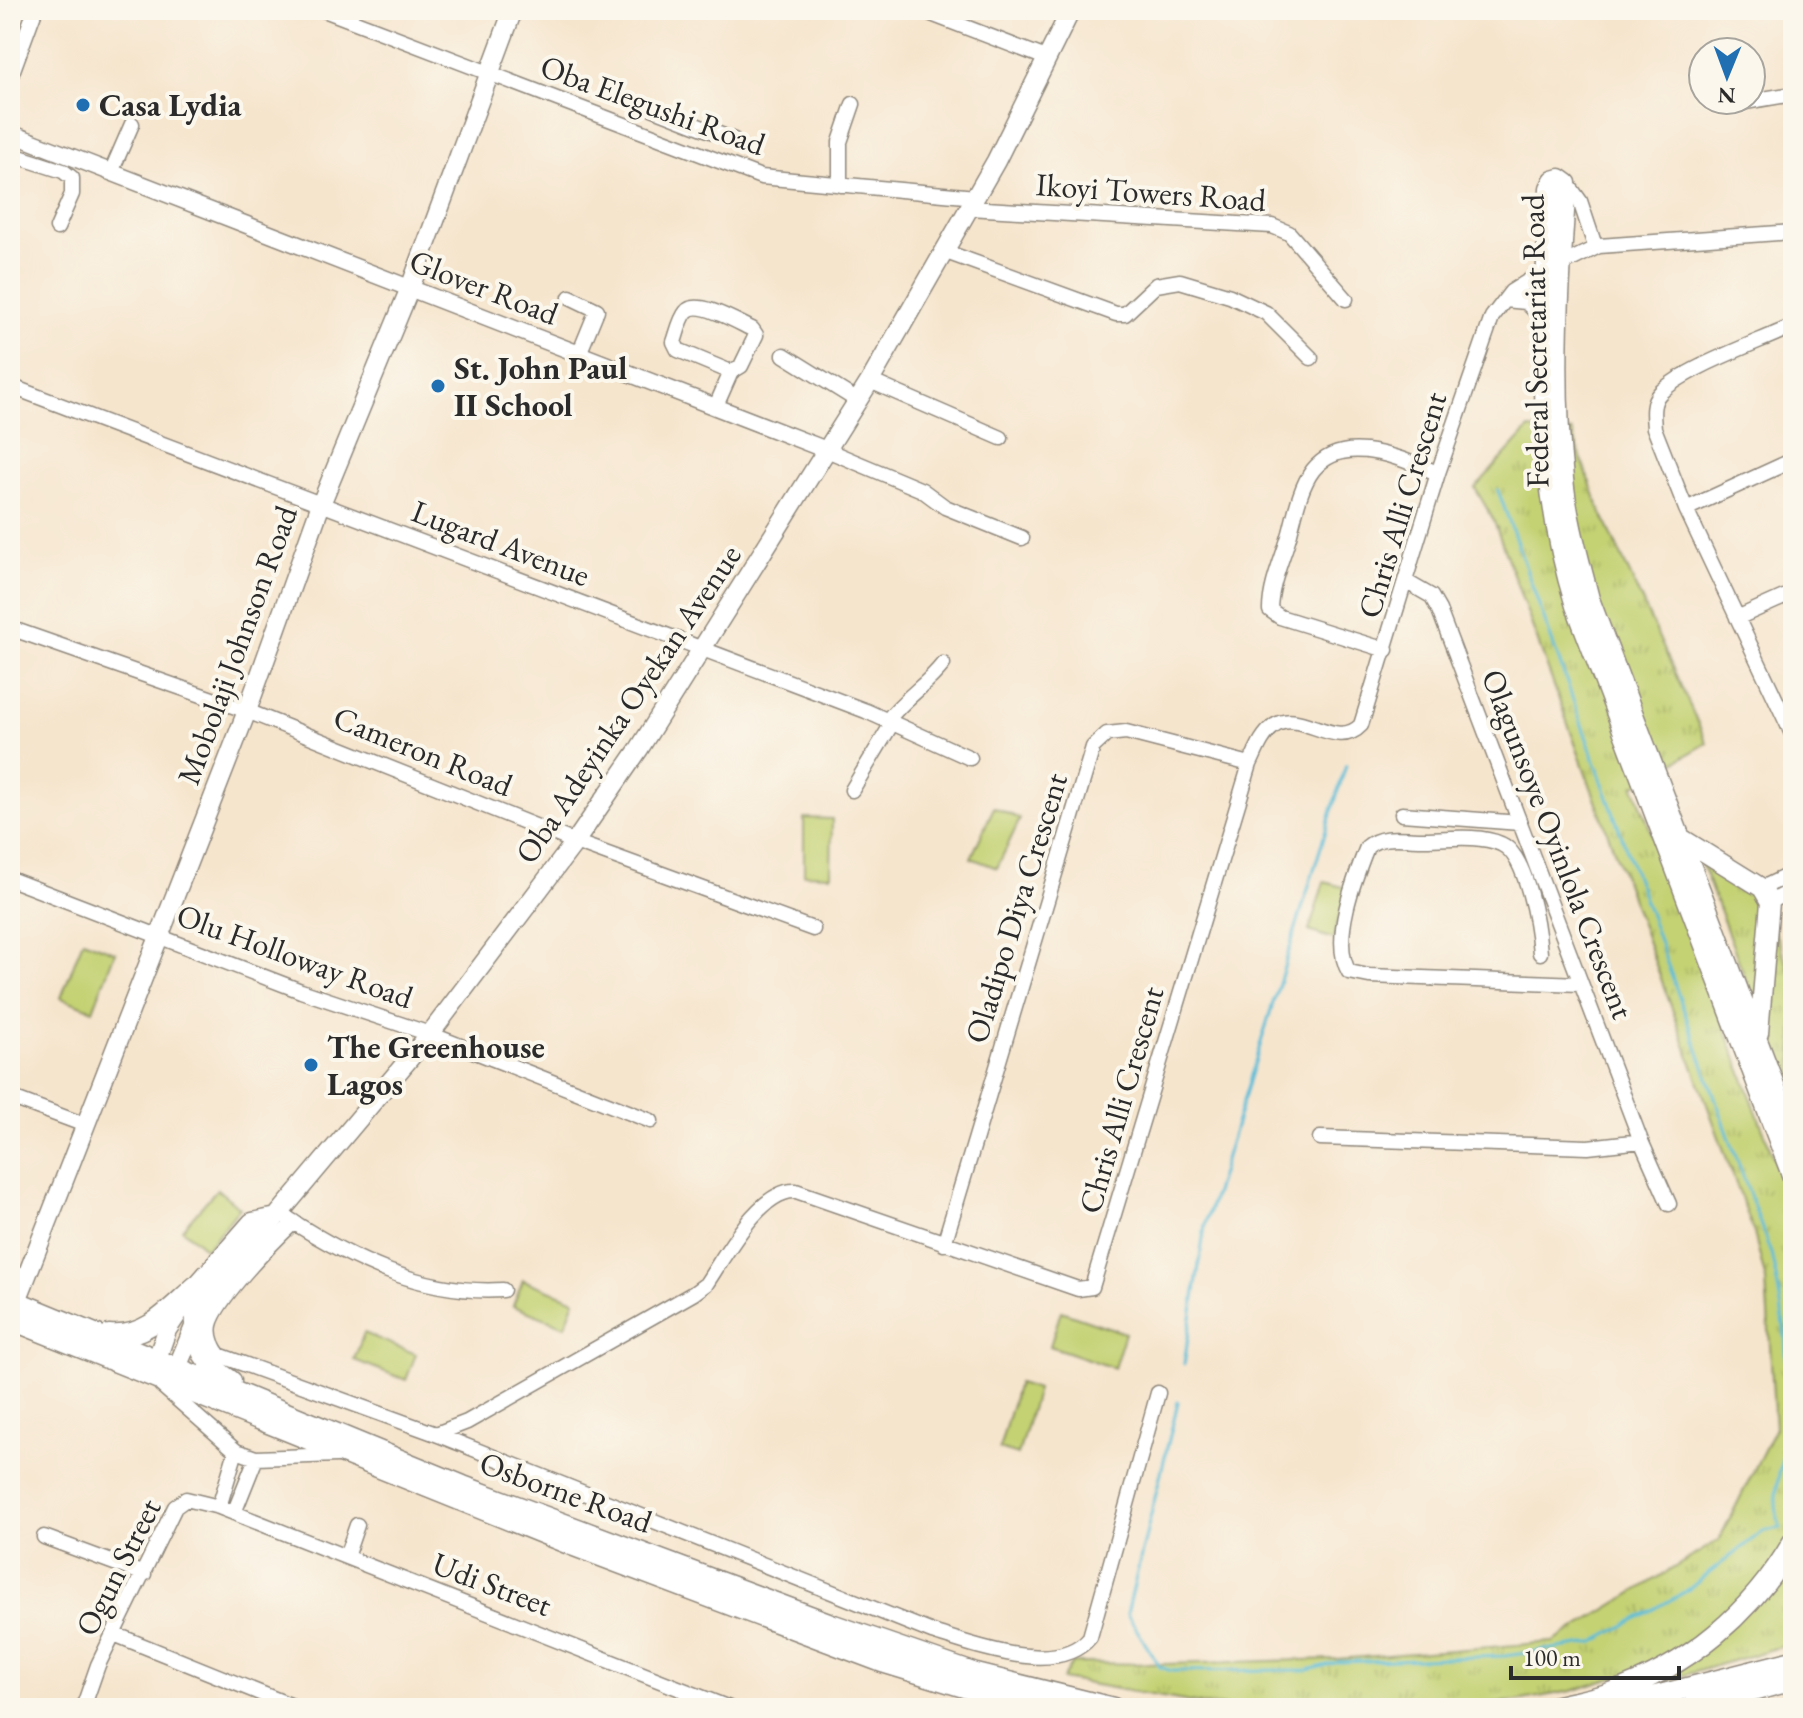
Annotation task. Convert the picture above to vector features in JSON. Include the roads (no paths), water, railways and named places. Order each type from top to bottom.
[{"type":"main road","name":"Mobolaji Johnson Road","points":[[12,1306],[160,937],[247,711],[321,504],[410,288],[513,10]]},
{"type":"main road","name":"Oba Adeyinka Oyekan Avenue","points":[[163,1371],[196,1317],[430,1034],[575,842],[639,749],[829,451],[946,252],[1071,10]]},
{"type":"main road","name":"Federal Secretariat Road","points":[[1793,1132],[1590,599],[1573,532],[1560,439],[1567,183],[1560,178],[1553,180],[1549,188],[1542,318],[1542,439],[1547,485],[1571,595],[1793,1180]]},
{"type":"main road","points":[[1683,839],[1766,895],[1759,1039]]},
{"type":"main road","points":[[163,1371],[167,1330],[196,1286],[252,1222],[281,1217]]},
{"type":"main road","points":[[104,1335],[125,1337],[144,1329],[196,1286]]},
{"type":"main road","name":"Osborne Road","points":[[12,1306],[104,1335],[163,1371],[255,1397],[463,1486],[834,1625],[976,1674],[1113,1708]]},
{"type":"main road","name":"Osborne Road","points":[[12,1306],[163,1371],[344,1455],[868,1656],[1033,1708]]},
{"type":"main road","points":[[196,1317],[195,1336],[201,1353],[213,1368],[255,1397]]},
{"type":"main road","points":[[1609,1701],[1669,1668],[1705,1643],[1760,1592],[1793,1542]]},
{"type":"main road","points":[[1550,1708],[1609,1701],[1793,1661]]},
{"type":"main road","points":[[1690,1708],[1793,1680]]},
{"type":"street","points":[[10,78],[35,10]]},
{"type":"street","name":"Oba Elegushi Road","points":[[324,10],[761,177],[973,202]]},
{"type":"street","points":[[921,10],[1046,58]]},
{"type":"street","points":[[1767,98],[1793,94]]},
{"type":"street","points":[[840,185],[840,142],[853,104]]},
{"type":"street","points":[[652,108],[734,140]]},
{"type":"street","points":[[112,170],[132,124]]},
{"type":"street","points":[[684,149],[692,124]]},
{"type":"street","name":"Glover Road","points":[[10,133],[112,170],[829,451],[922,490],[945,507],[1022,538]]},
{"type":"street","points":[[10,154],[63,171],[72,178],[72,194],[57,228]]},
{"type":"street","points":[[1567,183],[1580,201],[1595,246]]},
{"type":"street","name":"Ikoyi Towers Road","points":[[973,202],[1272,226],[1289,233],[1346,299]]},
{"type":"street","points":[[1563,264],[1595,246],[1793,232]]},
{"type":"street","points":[[946,252],[1116,314],[1125,314],[1156,285],[1180,281],[1230,296],[1266,313],[1311,358]]},
{"type":"street","name":"Chris Alli Crescent","points":[[436,1434],[467,1422],[694,1293],[706,1284],[765,1202],[783,1190],[796,1191],[1078,1289],[1092,1287],[1250,764],[1265,735],[1280,723],[1293,722],[1345,735],[1354,733],[1361,725],[1438,473],[1492,317],[1517,287],[1544,271]]},
{"type":"street","points":[[570,297],[597,310],[579,354]]},
{"type":"street","points":[[1505,300],[1526,302],[1542,318]]},
{"type":"street","points":[[716,406],[731,372],[747,356],[756,335],[752,329],[702,307],[686,312],[674,342],[678,350],[731,372]]},
{"type":"street","points":[[1793,326],[1678,380],[1659,394],[1653,414],[1654,428],[1686,509],[1793,734]]},
{"type":"street","points":[[784,355],[858,401]]},
{"type":"street","points":[[870,381],[1001,438]]},
{"type":"street","name":"Lugard Avenue","points":[[10,386],[701,650],[970,758]]},
{"type":"street","points":[[1386,650],[1280,617],[1270,610],[1299,501],[1311,472],[1321,461],[1335,455],[1377,452],[1438,473]]},
{"type":"street","points":[[1686,509],[1793,460]]},
{"type":"street","name":"Olagunsoye Oyinlola Crescent","points":[[1405,581],[1431,596],[1439,610],[1580,984],[1669,1204]]},
{"type":"street","points":[[1737,618],[1793,593]]},
{"type":"street","name":"Cameron Road","points":[[10,628],[247,711],[575,842],[813,929]]},
{"type":"street","points":[[852,790],[904,698],[925,687],[943,664]]},
{"type":"street","name":"Oladipo Diya Crescent","points":[[944,1244],[1093,747],[1107,734],[1126,732],[1250,764]]},
{"type":"street","points":[[1402,814],[1520,823]]},
{"type":"street","points":[[1540,953],[1534,909],[1514,855],[1506,846],[1482,840],[1383,838],[1367,847],[1344,923],[1349,972],[1369,976],[1580,984]]},
{"type":"street","points":[[1766,895],[1793,873]]},
{"type":"street","name":"Olu Holloway Road","points":[[10,879],[160,937],[430,1034],[651,1121]]},
{"type":"street","points":[[1766,895],[1793,890]]},
{"type":"street","points":[[10,1097],[85,1125]]},
{"type":"street","points":[[1320,1138],[1588,1147],[1641,1141]]},
{"type":"street","points":[[503,1290],[453,1288],[405,1277],[344,1254],[281,1217],[258,1258],[213,1317],[209,1329],[214,1349],[225,1358],[436,1434],[932,1632],[1000,1653],[1035,1656],[1073,1650],[1090,1637],[1158,1393]]},
{"type":"street","points":[[163,1371],[236,1451],[256,1458],[344,1455]]},
{"type":"street","points":[[219,1507],[236,1451]]},
{"type":"street","points":[[234,1513],[256,1458]]},
{"type":"street","name":"Ogun Street","points":[[83,1708],[114,1634],[180,1501],[219,1507],[234,1513]]},
{"type":"street","name":"Udi Street","points":[[234,1513],[729,1708]]},
{"type":"street","points":[[346,1557],[357,1525]]},
{"type":"street","points":[[44,1537],[144,1574]]},
{"type":"street","points":[[114,1634],[297,1708]]},
{"type":"waterway","points":[[1178,1402],[1127,1614],[1160,1667],[1172,1671],[1308,1670],[1339,1662],[1505,1656],[1593,1643],[1685,1592],[1763,1531],[1781,1528],[1776,1502],[1787,1438],[1788,1382],[1783,1318],[1771,1254],[1498,490]]},
{"type":"waterway","points":[[1184,1364],[1205,1225],[1346,765]]},
{"type":"waterway","points":[[1776,1708],[1785,1692]]},
{"type":"place","name":"Casa Lydia","points":[[83,105]]},
{"type":"place","name":"St. John Paul II School","points":[[438,386]]},
{"type":"place","name":"The Greenhouse Lagos","points":[[311,1065]]}]
